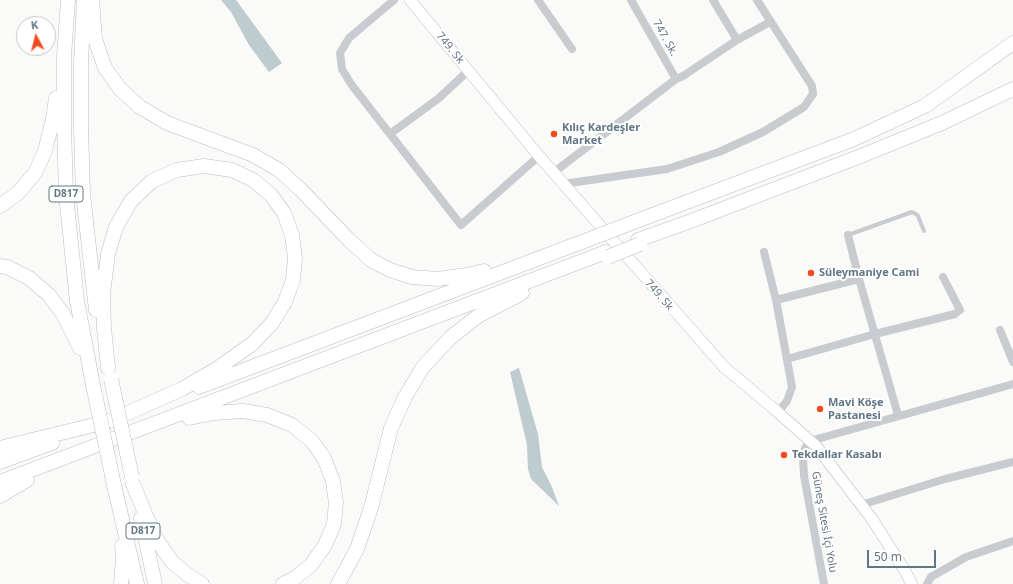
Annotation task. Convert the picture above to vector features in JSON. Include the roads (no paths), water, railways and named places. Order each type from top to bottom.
[{"type":"highway","points":[[0,206],[18,193],[35,173],[45,151],[54,119],[68,0]]},
{"type":"highway","name":"D817","points":[[68,0],[64,57],[66,195],[77,301],[92,381],[137,584]]},
{"type":"highway","name":"D817","points":[[84,0],[81,62],[83,194],[95,304],[155,584]]},
{"type":"highway","points":[[92,0],[95,39],[105,68],[120,89],[140,107],[168,122],[253,155],[279,170],[301,190],[348,240],[370,260],[390,270],[412,277],[438,279],[467,275],[590,239]]},
{"type":"highway","points":[[0,462],[854,139],[925,106],[1013,43]]},
{"type":"highway","points":[[0,482],[607,255],[913,135],[942,123],[1013,89]]},
{"type":"highway","points":[[0,448],[110,421],[182,389],[218,368],[252,344],[272,323],[285,302],[293,280],[295,258],[292,234],[284,213],[271,195],[253,180],[232,170],[204,166],[177,170],[152,181],[131,201],[116,227],[108,254],[104,294],[104,328],[110,374]]},
{"type":"highway","points":[[338,584],[357,549],[362,535],[371,508],[391,428],[405,397],[423,368],[450,338],[478,316],[520,294],[607,255]]},
{"type":"highway","points":[[0,266],[7,267],[29,278],[49,296],[63,314],[77,340],[92,381]]},
{"type":"highway","points":[[115,439],[185,419],[214,413],[242,411],[267,415],[292,425],[312,441],[324,458],[333,481],[336,503],[334,524],[325,545],[311,565],[295,578],[283,584]]},
{"type":"highway","points":[[0,496],[45,470],[97,446]]},
{"type":"highway","points":[[132,481],[146,516],[158,540],[172,562],[188,576],[202,584]]},
{"type":"highway","points":[[115,489],[123,558],[121,584]]},
{"type":"street","points":[[394,0],[349,38],[340,53],[342,69],[350,84],[461,225],[539,156]]},
{"type":"street","name":"749. Sk","points":[[410,0],[553,173],[724,367],[816,446],[872,519],[912,584]]},
{"type":"street","points":[[538,0],[572,49]]},
{"type":"street","name":"747. Sk.","points":[[631,0],[679,78]]},
{"type":"street","points":[[713,0],[738,40]]},
{"type":"street","points":[[563,184],[667,169],[712,155],[763,132],[804,107],[813,94],[812,86],[757,0]]},
{"type":"street","points":[[553,173],[679,78],[738,40],[770,22]]},
{"type":"street","points":[[390,134],[439,98],[468,71]]},
{"type":"street","points":[[848,235],[898,416]]},
{"type":"street","points":[[764,252],[776,300],[792,386],[787,401],[778,412]]},
{"type":"street","points":[[787,359],[875,334],[955,314],[960,310],[943,277]]},
{"type":"street","points":[[776,300],[859,279]]},
{"type":"street","points":[[1000,330],[1013,362]]},
{"type":"street","points":[[810,441],[1013,384]]},
{"type":"street","name":"Güneş Sitesi İçi Yolu","points":[[810,441],[805,448],[803,456],[804,476],[824,584]]},
{"type":"street","points":[[861,505],[945,479],[1013,462]]},
{"type":"street","points":[[927,584],[930,577],[966,557],[1013,541]]},
{"type":"lane","points":[[848,235],[912,212],[918,216],[924,230]]},
{"type":"place","name":"Kılıç Kardeşler Market","points":[[554,134]]},
{"type":"place","name":"Süleymaniye Cami","points":[[811,273]]},
{"type":"place","name":"Mavi Köşe Pastanesi","points":[[820,409]]},
{"type":"place","name":"Tekdallar Kasabı","points":[[784,455]]}]
